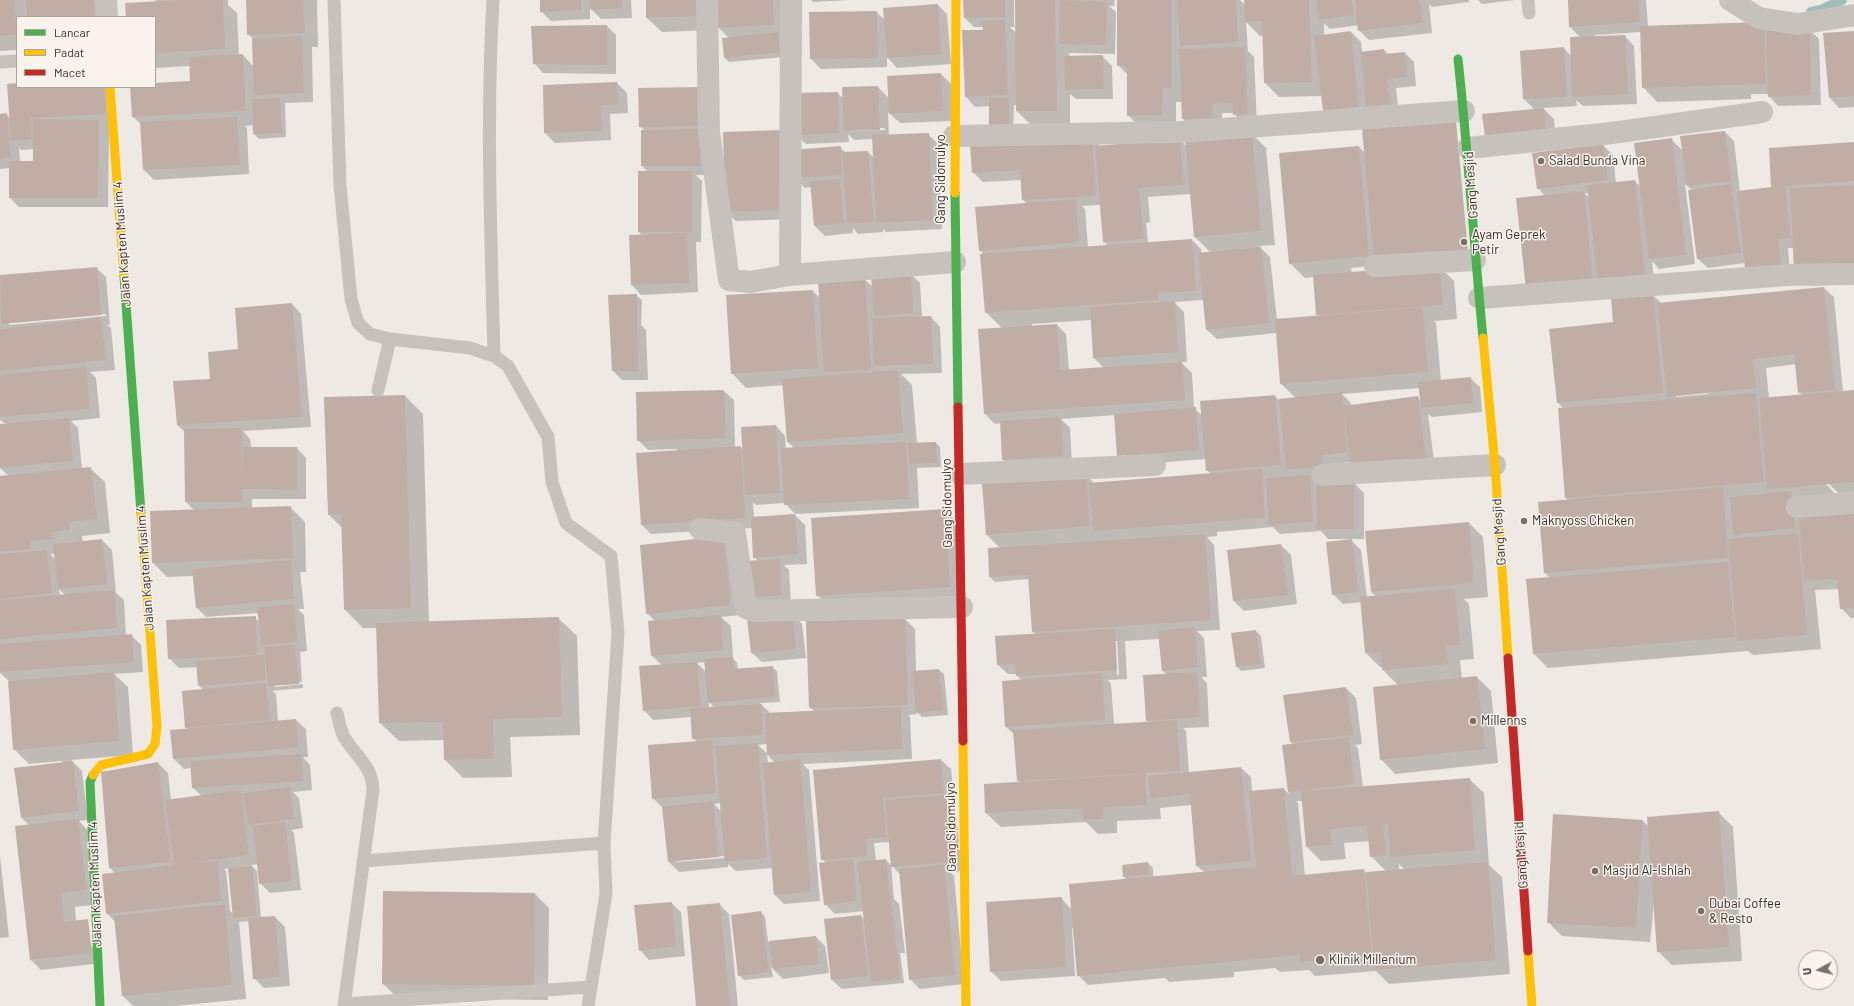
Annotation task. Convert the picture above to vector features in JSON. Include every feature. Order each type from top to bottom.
[{"type":"street","points":[[106,0],[106,16]]},
{"type":"street","points":[[707,0],[709,132],[729,280],[750,282],[790,275],[955,262]]},
{"type":"street","points":[[790,275],[791,0]]},
{"type":"street","name":"Gang Sidomulyo","points":[[956,0],[954,136],[955,262],[962,607],[966,1006]]},
{"type":"street","points":[[1730,0],[1759,18],[1798,24],[1854,14]]},
{"type":"street","name":"Gang Mesjid","points":[[1458,59],[1468,148],[1475,260],[1495,465],[1532,1006]]},
{"type":"street","name":"Jalan Kapten Muslim 4","points":[[100,1006],[90,782],[95,771],[101,766],[148,754],[155,744],[157,726],[110,88]]},
{"type":"street","points":[[954,136],[1181,132],[1464,111]]},
{"type":"street","points":[[1468,148],[1612,133],[1762,112]]},
{"type":"street","points":[[1375,266],[1475,260]]},
{"type":"street","points":[[1479,298],[1788,275],[1854,274]]},
{"type":"street","points":[[960,474],[1155,465]]},
{"type":"street","points":[[1323,475],[1495,465]]},
{"type":"street","points":[[1797,507],[1854,503]]},
{"type":"street","points":[[700,530],[735,533],[746,608],[754,611],[962,607]]},
{"type":"lane","points":[[334,0],[340,185],[351,299],[358,323],[370,334],[390,340],[470,348],[494,356],[508,366],[548,437],[552,482],[566,524],[611,556],[618,633],[604,843],[606,894],[588,1006]]},
{"type":"lane","points":[[493,0],[490,48],[489,176],[494,356]]},
{"type":"lane","points":[[0,62],[16,61]]},
{"type":"lane","points":[[378,390],[390,340]]},
{"type":"lane","points":[[337,713],[343,736],[367,766],[372,780],[372,790],[344,1005],[590,987]]},
{"type":"lane","points":[[363,861],[604,843]]},
{"type":"building","points":[[0,0],[14,0],[16,34],[0,36]]},
{"type":"building","points":[[26,0],[94,0],[95,16],[27,16]]},
{"type":"building","points":[[180,0],[223,0],[225,49],[156,53],[156,16],[126,16],[125,3]]},
{"type":"building","points":[[246,0],[303,0],[305,33],[247,35]]},
{"type":"building","points":[[540,0],[581,0],[581,10],[540,12]]},
{"type":"building","points":[[590,0],[622,0],[622,8],[591,10]]},
{"type":"building","points":[[646,0],[697,0],[697,16],[646,18]]},
{"type":"building","points":[[716,0],[773,0],[774,25],[718,28]]},
{"type":"building","points":[[963,0],[1005,0],[1005,17],[964,18]]},
{"type":"building","points":[[1015,0],[1055,0],[1057,111],[1016,111]]},
{"type":"building","points":[[1060,0],[1107,2],[1106,45],[1059,44]]},
{"type":"building","points":[[1117,0],[1171,0],[1171,88],[1163,88],[1162,115],[1127,116],[1127,66],[1117,66]]},
{"type":"building","points":[[1177,0],[1236,0],[1238,42],[1180,46]]},
{"type":"building","points":[[1244,0],[1309,0],[1312,82],[1264,83],[1262,21],[1245,22]]},
{"type":"building","points":[[1316,0],[1352,0],[1354,15],[1319,20]]},
{"type":"building","points":[[1355,0],[1420,0],[1423,23],[1358,31]]},
{"type":"building","points":[[1568,0],[1638,0],[1640,22],[1569,27]]},
{"type":"building","points":[[938,4],[941,54],[887,58],[883,8]]},
{"type":"building","points":[[877,11],[878,58],[810,59],[809,12]]},
{"type":"building","points":[[1005,20],[1008,95],[965,97],[962,30],[983,30],[982,21]]},
{"type":"building","points":[[1764,22],[1766,84],[1642,88],[1640,26]]},
{"type":"building","points":[[607,25],[607,65],[533,64],[531,26]]},
{"type":"building","points":[[1810,28],[1811,95],[1768,97],[1766,29]]},
{"type":"building","points":[[1351,31],[1359,106],[1323,111],[1314,36]]},
{"type":"building","points":[[1854,31],[1854,96],[1829,98],[1823,33]]},
{"type":"building","points":[[778,32],[780,52],[724,58],[722,38]]},
{"type":"building","points":[[1625,35],[1628,94],[1572,97],[1570,37]]},
{"type":"building","points":[[302,36],[304,93],[254,95],[252,39]]},
{"type":"building","points":[[1245,47],[1248,114],[1233,115],[1232,103],[1212,104],[1213,118],[1182,119],[1179,49]]},
{"type":"building","points":[[1564,47],[1567,97],[1523,99],[1520,51]]},
{"type":"building","points":[[1384,49],[1385,54],[1405,52],[1407,77],[1387,79],[1390,104],[1366,106],[1361,52]]},
{"type":"building","points":[[243,54],[246,111],[132,117],[130,88],[156,88],[156,83],[190,81],[189,57]]},
{"type":"building","points":[[1103,55],[1104,89],[1065,90],[1064,56]]},
{"type":"building","points":[[941,73],[943,111],[889,114],[887,76]]},
{"type":"building","points":[[617,82],[618,104],[601,105],[602,131],[544,133],[543,85]]},
{"type":"building","points":[[16,83],[16,88],[104,88],[106,114],[31,118],[32,139],[11,141],[7,84]]},
{"type":"building","points":[[878,86],[880,130],[844,131],[842,87]]},
{"type":"building","points":[[699,87],[699,126],[639,127],[638,88]]},
{"type":"building","points":[[838,92],[839,133],[795,135],[793,93]]},
{"type":"building","points":[[280,98],[282,133],[253,134],[252,99]]},
{"type":"building","points":[[989,98],[1009,98],[1009,129],[989,129]]},
{"type":"building","points":[[1544,108],[1546,131],[1485,137],[1482,114]]},
{"type":"building","points":[[7,113],[11,157],[0,159],[0,114]]},
{"type":"building","points":[[237,117],[240,165],[143,170],[140,122]]},
{"type":"building","points":[[33,119],[99,120],[98,198],[9,198],[9,161],[33,161]]},
{"type":"building","points":[[1456,121],[1468,252],[1374,261],[1362,129]]},
{"type":"building","points":[[700,129],[700,166],[641,166],[641,130]]},
{"type":"building","points":[[784,130],[786,210],[725,212],[723,132]]},
{"type":"building","points":[[1725,131],[1731,181],[1687,186],[1680,136]]},
{"type":"building","points":[[929,133],[933,220],[876,223],[872,135]]},
{"type":"building","points":[[1252,133],[1261,231],[1194,237],[1185,139]]},
{"type":"building","points":[[1092,137],[1096,196],[1022,200],[1020,170],[972,173],[970,145]]},
{"type":"building","points":[[1672,138],[1686,255],[1649,259],[1634,143]]},
{"type":"building","points":[[1180,139],[1184,185],[1139,188],[1144,239],[1103,242],[1095,146]]},
{"type":"building","points":[[1854,142],[1854,181],[1785,186],[1791,238],[1778,239],[1781,265],[1745,268],[1737,191],[1781,186],[1771,187],[1769,148]]},
{"type":"building","points":[[1603,144],[1608,180],[1537,189],[1532,153]]},
{"type":"building","points":[[841,146],[842,175],[794,178],[792,150]]},
{"type":"building","points":[[1359,146],[1369,256],[1289,264],[1279,153]]},
{"type":"building","points":[[868,151],[874,222],[847,224],[842,152]]},
{"type":"building","points":[[638,171],[692,171],[692,232],[638,232]]},
{"type":"building","points":[[840,179],[844,223],[814,226],[810,181]]},
{"type":"building","points":[[1635,180],[1646,283],[1598,287],[1587,185]]},
{"type":"building","points":[[1731,184],[1741,253],[1697,259],[1688,190]]},
{"type":"building","points":[[1854,185],[1854,270],[1794,272],[1790,188]]},
{"type":"building","points":[[1584,191],[1593,281],[1526,289],[1516,198]]},
{"type":"building","points":[[1076,199],[1079,242],[979,251],[975,207]]},
{"type":"building","points":[[687,233],[689,283],[631,285],[629,235]]},
{"type":"building","points":[[1192,239],[1196,291],[1158,293],[1158,300],[985,313],[980,254]]},
{"type":"building","points":[[1261,247],[1269,323],[1206,330],[1198,253]]},
{"type":"building","points":[[1440,265],[1443,305],[1316,315],[1313,275]]},
{"type":"building","points":[[97,267],[101,315],[1,324],[0,275]]},
{"type":"building","points":[[911,272],[913,313],[874,316],[871,275]]},
{"type":"building","points":[[865,278],[871,370],[824,372],[818,281]]},
{"type":"building","points":[[1824,287],[1835,390],[1798,393],[1794,354],[1753,359],[1756,388],[1667,397],[1657,303]]},
{"type":"building","points":[[813,290],[818,368],[731,374],[726,295]]},
{"type":"building","points":[[637,294],[638,371],[612,371],[608,295]]},
{"type":"building","points":[[1653,294],[1663,393],[1557,403],[1549,329],[1613,322],[1611,298]]},
{"type":"building","points":[[1175,301],[1178,352],[1093,358],[1090,307]]},
{"type":"building","points":[[292,303],[302,417],[177,425],[173,381],[210,379],[208,352],[238,349],[235,308]]},
{"type":"building","points":[[1423,307],[1428,372],[1280,384],[1275,319]]},
{"type":"building","points":[[931,316],[933,364],[874,366],[872,318]]},
{"type":"building","points":[[101,318],[106,360],[0,371],[0,329]]},
{"type":"building","points":[[1057,324],[1060,370],[1182,362],[1185,400],[984,414],[978,329]]},
{"type":"building","points":[[86,367],[90,409],[0,417],[0,375]]},
{"type":"building","points":[[898,370],[903,433],[787,442],[782,379]]},
{"type":"building","points":[[1471,377],[1473,403],[1421,408],[1418,382]]},
{"type":"building","points":[[724,390],[726,438],[637,441],[636,392]]},
{"type":"building","points":[[1854,390],[1854,482],[1767,489],[1759,398]]},
{"type":"building","points":[[1342,392],[1343,406],[1418,396],[1426,460],[1351,469],[1344,410],[1347,452],[1322,455],[1323,466],[1286,470],[1279,399]]},
{"type":"building","points":[[1756,393],[1764,482],[1565,498],[1558,408]]},
{"type":"building","points":[[405,395],[411,608],[344,610],[341,514],[328,515],[324,397]]},
{"type":"building","points":[[1275,395],[1281,465],[1206,471],[1200,401]]},
{"type":"building","points":[[1196,407],[1199,450],[1117,456],[1114,414]]},
{"type":"building","points":[[1061,417],[1063,456],[1002,460],[1000,421]]},
{"type":"building","points":[[69,418],[73,461],[0,468],[0,424]]},
{"type":"building","points":[[776,425],[780,493],[745,495],[741,427]]},
{"type":"building","points":[[241,428],[242,473],[243,447],[297,447],[297,490],[242,489],[243,502],[185,502],[184,429]]},
{"type":"building","points":[[906,442],[909,499],[784,505],[781,448]]},
{"type":"building","points":[[936,442],[937,463],[909,464],[908,443]]},
{"type":"building","points":[[741,446],[745,518],[641,525],[636,453]]},
{"type":"building","points":[[91,467],[97,519],[69,522],[69,530],[52,532],[53,539],[30,541],[31,549],[0,552],[0,476]]},
{"type":"building","points":[[1262,469],[1265,518],[1093,531],[1089,483]]},
{"type":"building","points":[[1086,474],[1090,526],[986,535],[982,482]]},
{"type":"building","points":[[1310,475],[1313,522],[1269,525],[1266,478]]},
{"type":"building","points":[[1317,482],[1354,482],[1354,529],[1317,529]]},
{"type":"building","points":[[1723,487],[1728,558],[1544,573],[1538,502]]},
{"type":"building","points":[[1791,491],[1795,528],[1733,535],[1730,497]]},
{"type":"building","points":[[291,506],[293,558],[152,563],[150,511]]},
{"type":"building","points":[[945,509],[950,587],[816,596],[811,518]]},
{"type":"building","points":[[1854,513],[1854,608],[1840,609],[1837,579],[1804,581],[1799,517]]},
{"type":"building","points":[[795,514],[798,554],[753,558],[751,517]]},
{"type":"building","points":[[1469,522],[1474,583],[1371,592],[1365,531]]},
{"type":"building","points":[[1798,533],[1807,635],[1737,641],[1728,539]]},
{"type":"building","points":[[1205,534],[1211,620],[1032,632],[1028,575],[989,577],[988,548]]},
{"type":"building","points":[[724,536],[731,605],[646,614],[640,545]]},
{"type":"building","points":[[102,539],[107,584],[58,589],[53,544]]},
{"type":"building","points":[[1352,539],[1358,592],[1332,595],[1326,542]]},
{"type":"building","points":[[1281,544],[1288,595],[1233,601],[1227,550]]},
{"type":"building","points":[[47,550],[52,593],[0,599],[0,554]]},
{"type":"building","points":[[780,559],[781,596],[746,597],[745,561]]},
{"type":"building","points":[[291,560],[294,599],[196,608],[192,569]]},
{"type":"building","points":[[1728,562],[1735,637],[1533,654],[1526,579]]},
{"type":"building","points":[[1455,589],[1460,645],[1446,646],[1448,664],[1382,670],[1381,652],[1365,653],[1360,597]]},
{"type":"building","points":[[114,590],[117,628],[0,639],[0,600]]},
{"type":"building","points":[[294,604],[297,642],[261,645],[257,607]]},
{"type":"building","points":[[793,613],[796,649],[751,653],[747,618]]},
{"type":"building","points":[[721,615],[723,650],[651,656],[648,621]]},
{"type":"building","points":[[256,616],[257,655],[168,659],[166,620]]},
{"type":"building","points":[[559,617],[562,717],[493,719],[494,759],[444,760],[443,722],[379,723],[376,623]]},
{"type":"building","points":[[905,618],[908,705],[809,708],[806,621]]},
{"type":"building","points":[[1195,627],[1198,667],[1162,671],[1158,631]]},
{"type":"building","points":[[1115,629],[1117,670],[1016,676],[1015,664],[997,665],[995,636]]},
{"type":"building","points":[[1256,630],[1261,664],[1236,667],[1231,633]]},
{"type":"building","points":[[132,634],[134,662],[0,672],[0,644]]},
{"type":"building","points":[[295,645],[299,684],[268,686],[264,647]]},
{"type":"building","points":[[264,655],[266,680],[198,686],[196,661]]},
{"type":"building","points":[[733,657],[734,669],[773,666],[775,697],[708,703],[704,659]]},
{"type":"building","points":[[697,662],[701,706],[643,711],[639,666]]},
{"type":"building","points":[[939,669],[944,710],[916,713],[912,671]]},
{"type":"building","points":[[114,672],[119,741],[13,750],[8,681]]},
{"type":"building","points":[[1197,672],[1200,717],[1146,721],[1143,675]]},
{"type":"building","points":[[1102,673],[1105,720],[1005,727],[1002,681]]},
{"type":"building","points":[[1477,676],[1485,749],[1380,760],[1373,687]]},
{"type":"building","points":[[266,683],[270,720],[185,728],[182,691]]},
{"type":"building","points":[[1346,687],[1353,735],[1290,742],[1283,695]]},
{"type":"building","points":[[762,704],[763,735],[692,739],[690,708]]},
{"type":"building","points":[[901,707],[902,749],[767,755],[765,713]]},
{"type":"building","points":[[296,719],[299,747],[173,759],[170,730]]},
{"type":"building","points":[[1177,720],[1180,771],[1017,781],[1013,730]]},
{"type":"building","points":[[1349,737],[1354,784],[1288,792],[1282,745]]},
{"type":"building","points":[[712,740],[716,793],[652,799],[648,745]]},
{"type":"building","points":[[758,743],[767,858],[725,862],[715,746]]},
{"type":"building","points":[[301,754],[303,781],[192,788],[190,761]]},
{"type":"building","points":[[800,759],[811,892],[774,895],[763,763]]},
{"type":"building","points":[[941,759],[944,793],[883,798],[886,837],[865,839],[867,856],[821,860],[813,770]]},
{"type":"building","points":[[73,761],[79,811],[21,818],[14,768]]},
{"type":"building","points":[[158,762],[171,862],[109,868],[101,772]]},
{"type":"building","points":[[1241,767],[1251,861],[1196,866],[1190,794],[1150,799],[1148,776]]},
{"type":"building","points":[[1145,774],[1147,805],[1103,807],[1103,819],[1083,820],[1082,808],[985,813],[984,784]]},
{"type":"building","points":[[1470,778],[1475,850],[1390,857],[1388,824],[1383,824],[1386,855],[1370,857],[1367,826],[1330,829],[1332,845],[1306,847],[1301,791]]},
{"type":"building","points":[[290,787],[294,819],[248,825],[243,793]]},
{"type":"building","points":[[1284,788],[1292,876],[1364,869],[1372,956],[1300,962],[1300,955],[1077,976],[1069,884],[1256,867],[1249,791]]},
{"type":"building","points":[[241,790],[249,855],[188,863],[217,861],[221,901],[106,914],[102,874],[174,865],[165,800]]},
{"type":"building","points":[[946,795],[952,862],[891,867],[885,800]]},
{"type":"building","points":[[713,801],[719,857],[668,862],[662,807]]},
{"type":"building","points":[[1719,811],[1729,947],[1657,952],[1647,817]]},
{"type":"building","name":"Masjid Al-Ishlah","points":[[1553,814],[1643,820],[1636,928],[1547,923]]},
{"type":"building","points":[[78,819],[87,890],[61,893],[64,922],[88,919],[92,953],[30,960],[15,826]]},
{"type":"building","points":[[285,822],[292,881],[259,884],[253,826]]},
{"type":"building","points":[[853,859],[857,901],[824,905],[819,863]]},
{"type":"building","points":[[886,859],[900,979],[871,982],[857,862]]},
{"type":"building","points":[[1148,862],[1149,874],[1123,877],[1122,865]]},
{"type":"building","points":[[1488,862],[1496,960],[1374,970],[1366,872]]},
{"type":"building","points":[[944,865],[955,975],[909,980],[899,869]]},
{"type":"building","points":[[252,866],[257,916],[233,918],[228,868]]},
{"type":"building","points":[[383,891],[535,893],[534,986],[382,984]]},
{"type":"building","points":[[1062,897],[1066,967],[990,972],[986,902]]},
{"type":"building","points":[[672,902],[676,946],[639,951],[634,905]]},
{"type":"building","points":[[720,903],[730,1006],[696,1006],[687,906]]},
{"type":"building","points":[[225,904],[232,985],[122,996],[114,916]]},
{"type":"building","points":[[761,911],[769,972],[738,976],[731,915]]},
{"type":"building","points":[[861,915],[868,976],[831,980],[824,919]]},
{"type":"building","points":[[275,916],[280,977],[253,979],[248,918]]},
{"type":"building","points":[[816,936],[819,964],[773,969],[769,941]]},
{"type":"waterway","points":[[1811,12],[1821,10],[1842,0]]},
{"type":"traffic: fast","points":[[1458,59],[1483,338]]},
{"type":"traffic: fast","points":[[955,193],[958,407]]},
{"type":"traffic: fast","points":[[124,276],[141,513]]},
{"type":"traffic: fast","points":[[93,775],[90,782],[100,1006]]},
{"type":"traffic: slow","points":[[955,193],[956,0]]},
{"type":"traffic: slow","points":[[110,88],[124,276]]},
{"type":"traffic: slow","points":[[1483,338],[1495,465],[1508,658]]},
{"type":"traffic: slow","points":[[93,775],[101,765],[148,754],[155,744],[157,726],[141,513]]},
{"type":"traffic: slow","points":[[963,741],[966,1006]]},
{"type":"traffic: slow","points":[[1528,951],[1532,1006]]},
{"type":"traffic: jam","points":[[958,407],[963,741]]},
{"type":"traffic: jam","points":[[1508,658],[1528,951]]},
{"type":"place","name":"Salad Bunda Vina","points":[[1541,161]]},
{"type":"place","name":"Ayam Geprek Petir","points":[[1464,242]]},
{"type":"place","name":"Maknyoss Chicken","points":[[1524,521]]},
{"type":"place","name":"Millenns","points":[[1473,721]]},
{"type":"place","name":"Masjid Al-Ishlah","points":[[1595,871]]},
{"type":"place","name":"Dubai Coffee & Resto","points":[[1701,911]]},
{"type":"place","name":"Klinik Millenium","points":[[1320,960]]}]
